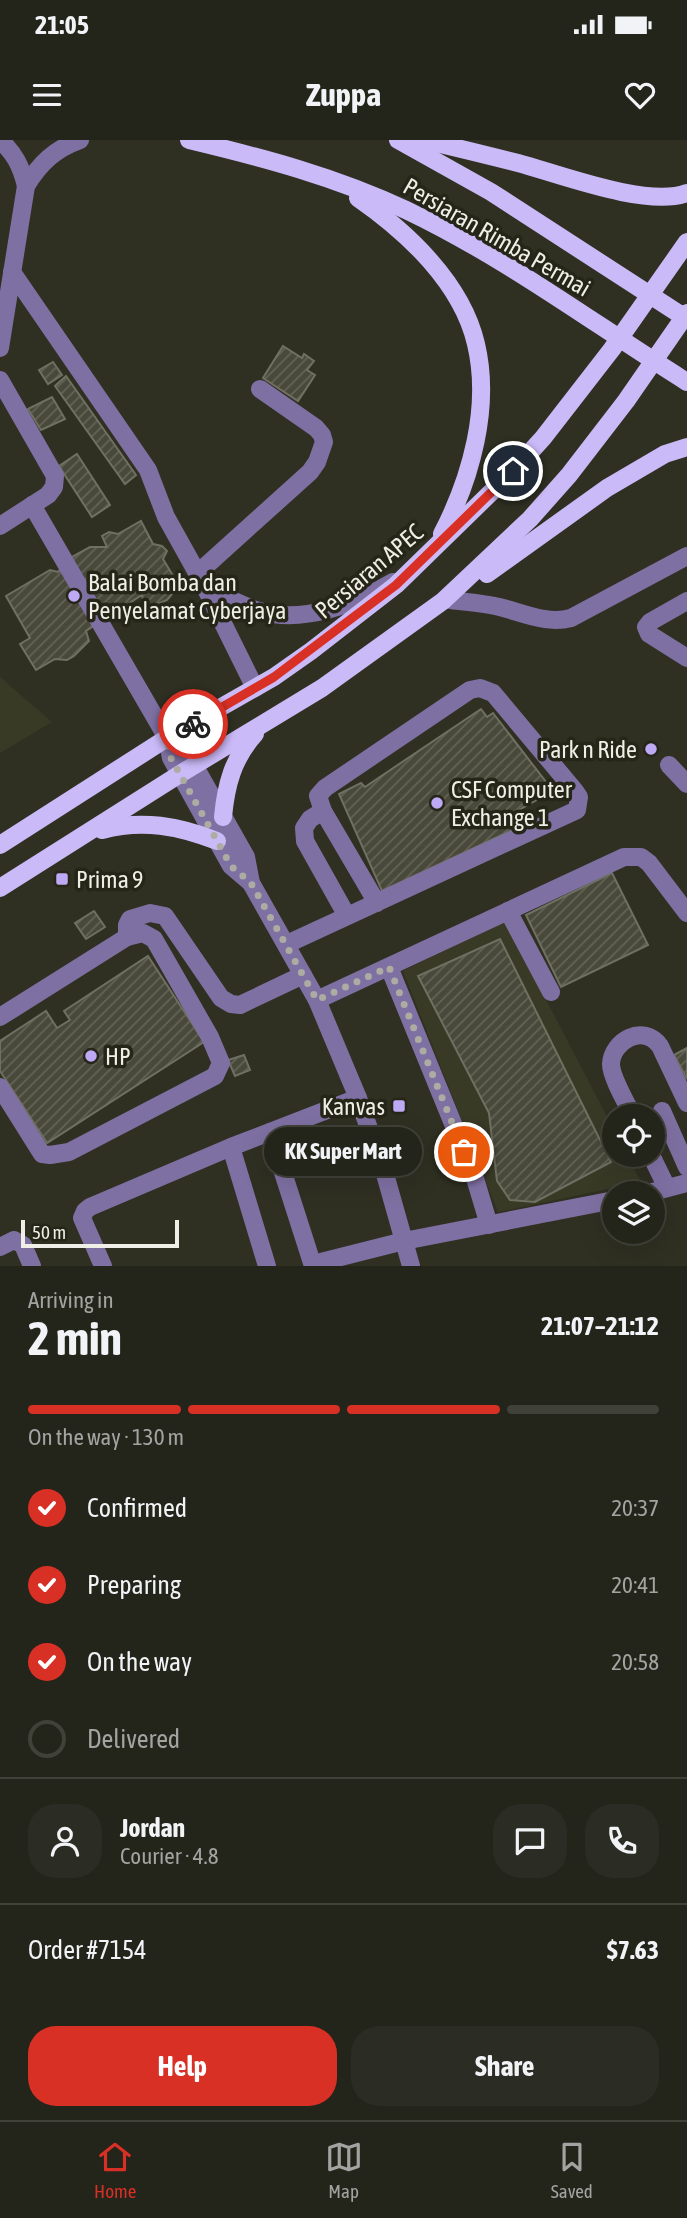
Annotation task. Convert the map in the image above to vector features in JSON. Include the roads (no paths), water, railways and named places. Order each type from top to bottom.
[{"type":"main road","name":"Persiaran Rimba Permai","points":[[189,140],[328,177],[406,210],[529,279],[687,382]]},
{"type":"main road","name":"Persiaran Rimba Permai","points":[[398,140],[491,192],[650,296],[686,316]]},
{"type":"main road","points":[[423,140],[519,163],[612,191],[680,196],[687,193]]},
{"type":"main road","points":[[328,177],[379,212],[438,272],[461,305],[476,343],[482,386],[472,455],[459,502],[436,546]]},
{"type":"main road","name":"Persiaran APEC","points":[[0,845],[167,738],[255,688],[312,650],[408,573],[513,471],[543,438],[650,296],[687,242]]},
{"type":"main road","points":[[0,888],[322,688],[443,601],[530,519],[595,442],[686,316]]},
{"type":"main road","points":[[396,634],[451,600],[607,488],[665,454],[687,447]]},
{"type":"main road","points":[[223,817],[225,796],[235,764],[243,747],[269,719]]},
{"type":"main road","points":[[86,834],[125,823],[157,824],[195,832],[217,841]]},
{"type":"street","points":[[0,140],[13,152],[26,186]]},
{"type":"street","points":[[0,348],[12,272],[9,239],[26,186],[40,164],[62,146],[80,140]]},
{"type":"street","points":[[12,272],[148,470],[166,517],[202,580],[255,688]]},
{"type":"street","points":[[0,380],[55,476],[54,487],[48,495],[0,526]]},
{"type":"street","points":[[202,580],[310,472],[322,450],[324,442],[316,428],[260,390]]},
{"type":"street","points":[[32,505],[167,738],[183,751],[187,770],[217,841],[231,866],[251,883],[317,1000],[358,1098],[383,1167],[411,1266]]},
{"type":"street","points":[[451,600],[560,621],[571,618],[687,556]]},
{"type":"street","points":[[202,580],[259,611],[283,616],[346,604],[387,586],[408,573]]},
{"type":"street","points":[[687,601],[646,627],[649,634],[687,658]]},
{"type":"street","points":[[287,944],[577,810],[579,797],[493,693],[480,688],[470,690],[325,788],[318,796],[323,810],[377,902]]},
{"type":"street","points":[[669,765],[687,784]]},
{"type":"street","points":[[187,770],[223,817],[246,857],[251,883]]},
{"type":"street","points":[[323,810],[310,818],[304,828],[305,841],[347,916]]},
{"type":"street","points":[[317,1000],[633,855],[641,856],[649,863],[687,913]]},
{"type":"street","points":[[508,911],[551,992]]},
{"type":"street","points":[[127,937],[130,919],[150,913],[165,916],[221,998],[231,1004],[240,1004],[303,975]]},
{"type":"street","points":[[0,1017],[127,937],[142,933],[154,939],[210,1037],[221,1063],[215,1076],[69,1152],[50,1155],[42,1154],[0,1087]]},
{"type":"street","points":[[389,967],[474,1175],[489,1225]]},
{"type":"street","points":[[627,1104],[612,1072],[611,1063],[618,1047],[632,1037],[648,1035],[660,1045],[687,1104]]},
{"type":"street","points":[[103,1266],[82,1218],[85,1211],[230,1147],[358,1098]]},
{"type":"street","points":[[665,1118],[687,1167]]},
{"type":"street","points":[[270,1132],[313,1265],[404,1241],[602,1202]]},
{"type":"street","points":[[230,1147],[267,1266]]},
{"type":"street","points":[[657,1167],[667,1188],[687,1184]]},
{"type":"street","points":[[0,1247],[14,1240],[23,1245],[32,1266]]},
{"type":"place","name":"Balai Bomba dan Penyelamat Cyberjaya","points":[[74,596]]},
{"type":"place","name":"Park n Ride","points":[[651,749]]},
{"type":"place","name":"CSF Computer Exchange 1","points":[[437,803]]},
{"type":"place","name":"Prima 9","points":[[62,879]]},
{"type":"place","name":"HP","points":[[91,1056]]},
{"type":"place","name":"Kanvas","points":[[399,1106]]},
{"type":"place","name":"KK Super Mart","points":[[464,1152]]}]
